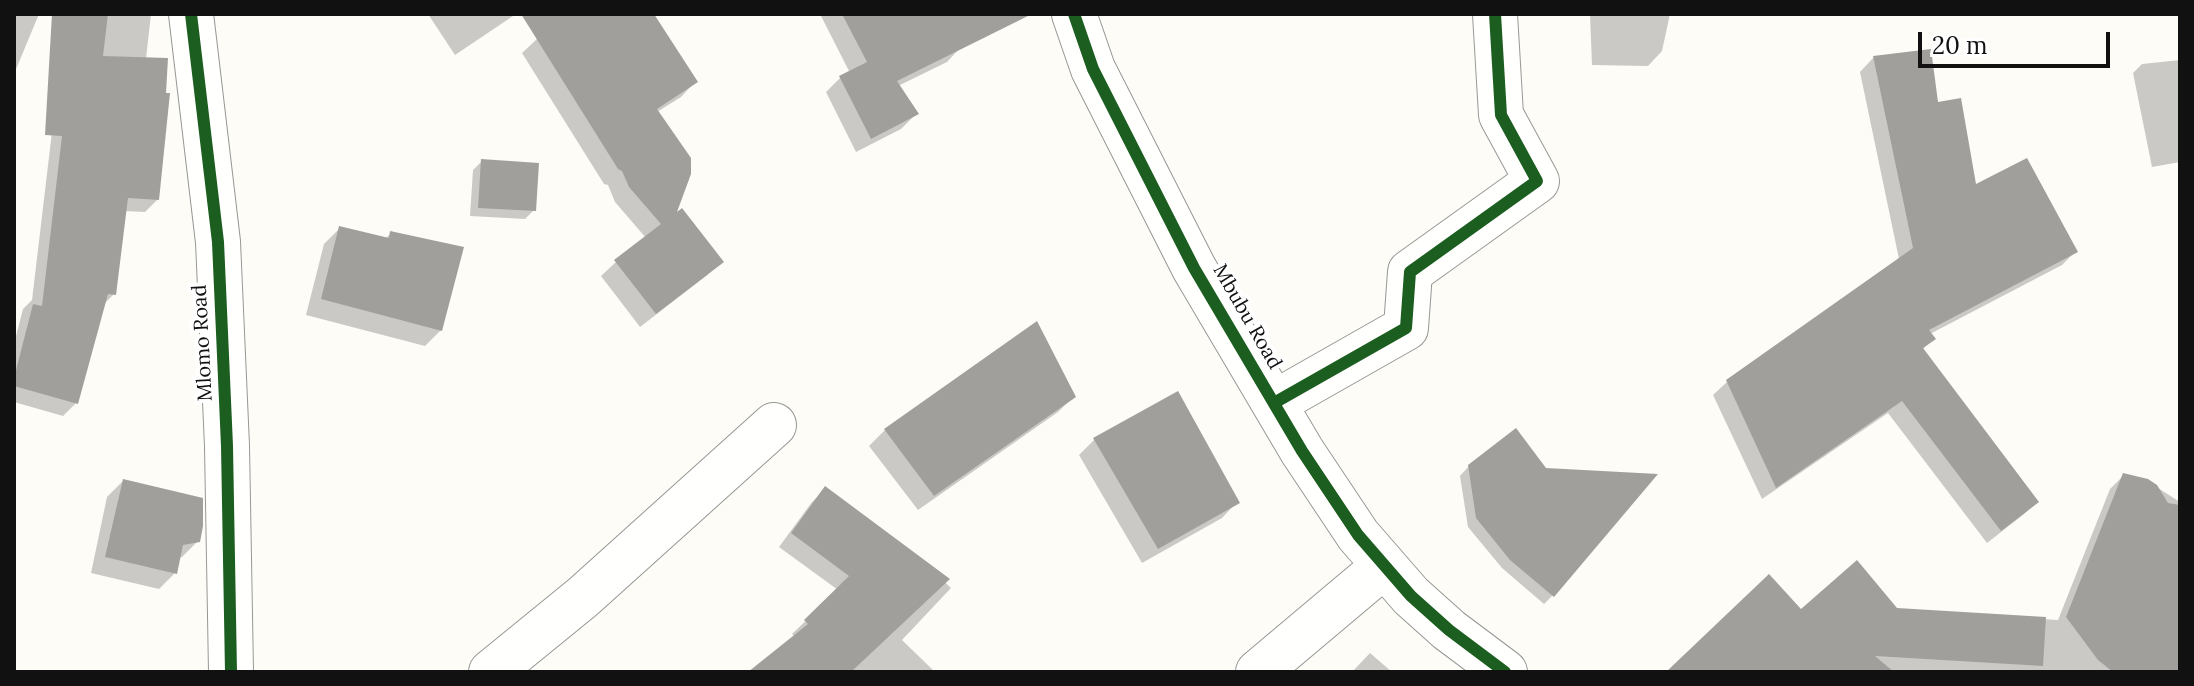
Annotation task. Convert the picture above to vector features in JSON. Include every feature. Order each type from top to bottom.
[{"type":"street","name":"Mlomo Road","points":[[191,14],[218,242],[227,446],[231,672]]},
{"type":"street","name":"Mbubu Road","points":[[1074,14],[1093,69],[1194,268],[1302,451],[1358,535],[1411,596],[1449,630],[1505,672]]},
{"type":"street","points":[[1274,403],[1406,328],[1410,272],[1537,181],[1501,115],[1495,14]]},
{"type":"street","points":[[491,672],[583,597],[774,425]]},
{"type":"street","points":[[1258,672],[1384,566]]},
{"type":"building","points":[[52,14],[108,14],[103,56],[168,58],[166,93],[170,93],[159,200],[128,198],[116,295],[108,294],[78,404],[14,386],[33,304],[42,306],[62,136],[45,135]]},
{"type":"building","points":[[521,14],[654,14],[698,82],[657,109],[691,158],[691,174],[677,212],[682,208],[724,262],[656,314],[614,260],[661,224],[629,187],[622,171]]},
{"type":"building","points":[[842,14],[1032,14],[897,81],[919,114],[871,139],[839,76],[867,62]]},
{"type":"building","points":[[1931,49],[1938,102],[1961,98],[1976,184],[2027,158],[2078,252],[1929,330],[1936,339],[1923,348],[2039,502],[2001,531],[1902,401],[1776,488],[1726,380],[1913,248],[1873,56]]},
{"type":"building","points":[[481,159],[539,163],[536,211],[478,208]]},
{"type":"building","points":[[339,226],[389,238],[390,231],[464,247],[442,331],[321,299]]},
{"type":"building","points":[[1037,321],[1076,397],[934,496],[884,429]]},
{"type":"building","points":[[1178,391],[1240,503],[1158,549],[1093,438]]},
{"type":"building","points":[[1516,428],[1546,468],[1658,474],[1554,597],[1510,560],[1476,518],[1468,465]]},
{"type":"building","points":[[2123,473],[2148,479],[2157,485],[2168,503],[2180,505],[2180,672],[2113,672],[2098,660],[2066,617]]},
{"type":"building","points":[[123,479],[203,498],[200,542],[183,545],[177,574],[105,557]]},
{"type":"building","points":[[825,486],[950,579],[851,672],[748,672],[808,624],[804,620],[849,576],[791,533]]},
{"type":"building","points":[[1857,560],[1897,608],[2046,617],[2043,666],[1875,656],[1894,672],[1666,672],[1769,574],[1801,609]]},
{"type":"cycle path","points":[[191,14],[218,242],[227,446],[231,672]]},
{"type":"cycle path","points":[[1074,14],[1093,69],[1194,268],[1302,451],[1358,535],[1411,596],[1449,630],[1505,672]]},
{"type":"cycle path","points":[[1274,403],[1406,328],[1410,272],[1537,181],[1501,115],[1495,14]]}]
